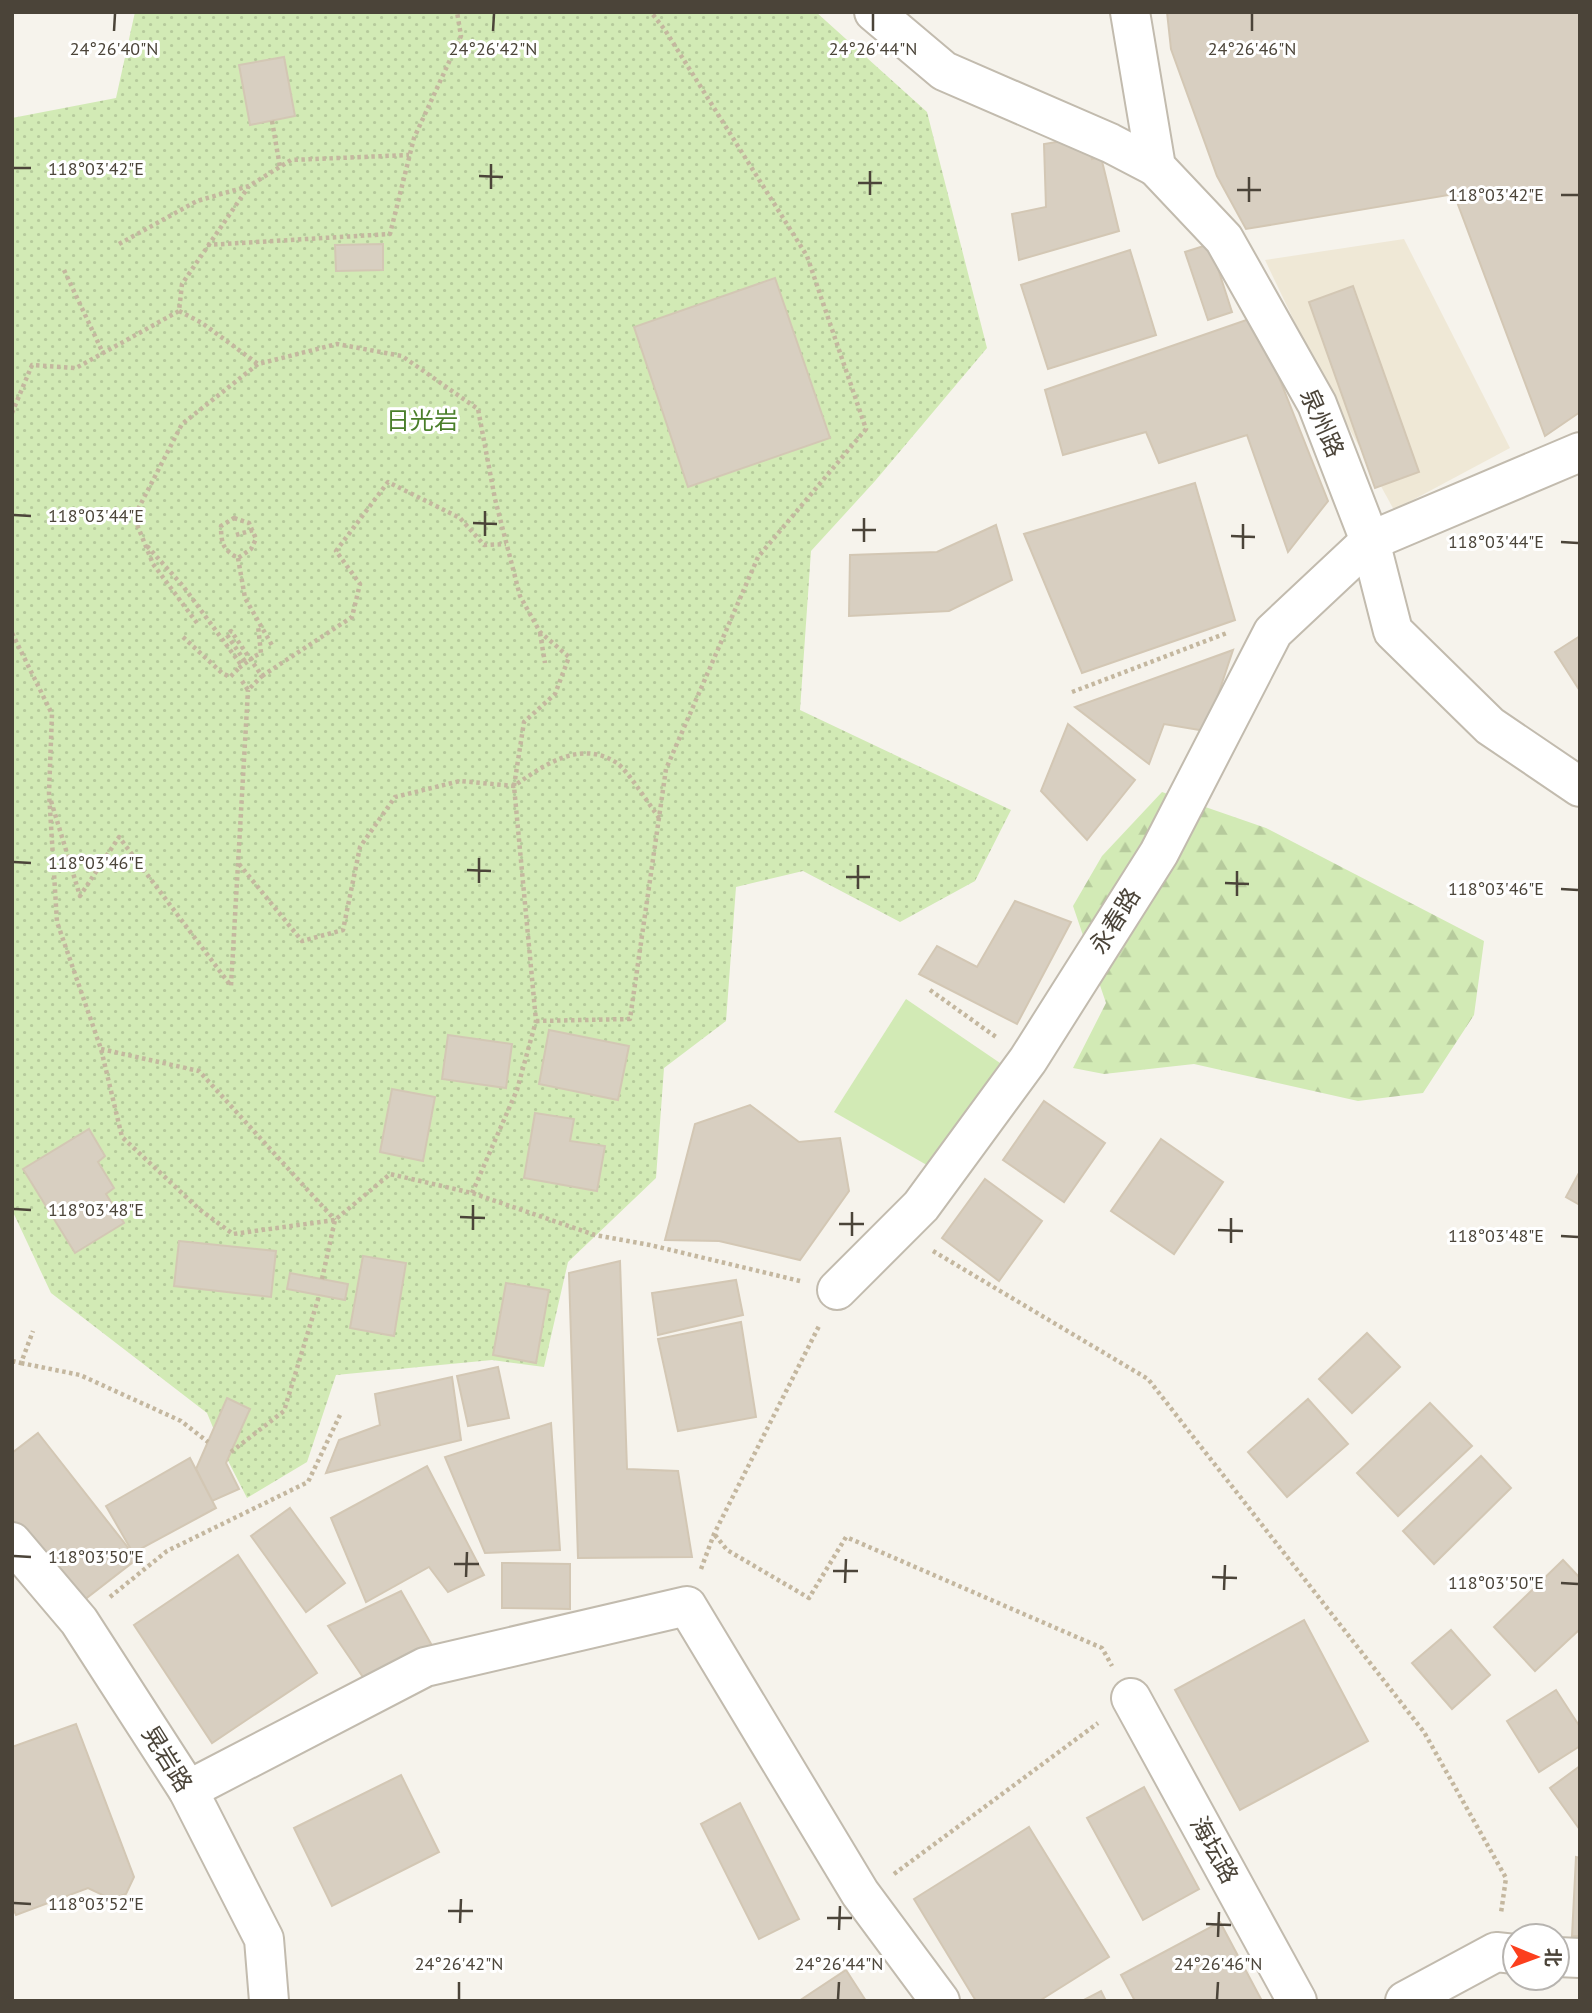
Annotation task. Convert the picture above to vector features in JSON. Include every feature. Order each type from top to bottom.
[{"type":"street","points":[[874,12],[944,71],[1110,143],[1156,167]]},
{"type":"street","points":[[1130,12],[1156,167]]},
{"type":"street","name":"泉州路","points":[[1156,167],[1224,239],[1317,404],[1370,541],[1393,631],[1490,726],[1580,787]]},
{"type":"street","points":[[1370,541],[1580,452]]},
{"type":"street","name":"永春路","points":[[837,1290],[921,1206],[1028,1060],[1159,853],[1273,632],[1370,541]]},
{"type":"street","name":"晃岩路","points":[[12,1542],[79,1621],[188,1790],[264,1939],[269,2001]]},
{"type":"street","points":[[188,1790],[425,1667],[687,1606],[860,1893],[940,2001]]},
{"type":"street","name":"海坛路","points":[[1131,1698],[1297,2001]]},
{"type":"street","points":[[1405,2001],[1501,1955]]},
{"type":"path","points":[[207,245],[390,234],[414,138],[461,36],[457,12]]},
{"type":"path","points":[[536,1021],[630,1019],[666,769],[758,557],[866,429],[807,256],[673,42],[651,12]]},
{"type":"path","points":[[272,121],[279,167]]},
{"type":"path","points":[[118,244],[197,201],[249,186],[290,160],[409,155]]},
{"type":"path","points":[[179,311],[182,284],[249,186]]},
{"type":"path","points":[[64,271],[103,353]]},
{"type":"path","points":[[12,413],[32,365],[76,368],[179,311]]},
{"type":"path","points":[[179,311],[202,323],[258,364]]},
{"type":"path","points":[[197,623],[153,564],[134,517],[182,424],[258,364],[337,344],[402,356],[478,410],[506,544],[520,596],[540,632],[545,663]]},
{"type":"path","points":[[248,690],[262,676],[352,617],[360,584],[336,551],[388,482],[460,518],[484,545],[506,544]]},
{"type":"path","points":[[238,558],[251,549],[256,539],[249,523],[234,518],[221,526],[221,543],[228,552],[238,558],[245,598],[272,647]]},
{"type":"path","points":[[236,535],[253,530]]},
{"type":"path","points":[[144,542],[183,586],[243,666]]},
{"type":"path","points":[[183,637],[222,673],[230,677],[261,653],[258,621]]},
{"type":"path","points":[[243,666],[227,635],[231,631],[262,676]]},
{"type":"path","points":[[1072,692],[1234,631],[1273,632]]},
{"type":"path","points":[[472,1193],[517,1090],[536,1021],[514,786],[524,722],[555,694],[569,657],[540,632]]},
{"type":"path","points":[[12,633],[52,714],[49,793],[57,922],[101,1049],[122,1137],[199,1209],[233,1234],[335,1220],[390,1174],[472,1193],[595,1235],[650,1245],[837,1290],[714,1534],[687,1606]]},
{"type":"path","points":[[49,793],[80,896],[119,837],[231,986],[248,690],[242,681]]},
{"type":"path","points":[[238,863],[302,940],[343,930],[360,847],[395,797],[460,781],[514,786],[552,760],[589,752],[618,764],[660,819]]},
{"type":"path","points":[[930,990],[1028,1060]]},
{"type":"path","points":[[101,1049],[199,1070],[335,1220]]},
{"type":"path","points":[[322,1279],[335,1220]]},
{"type":"path","points":[[898,1230],[1147,1379],[1424,1732],[1506,1878],[1505,1922]]},
{"type":"path","points":[[231,1452],[284,1411],[319,1296]]},
{"type":"path","points":[[21,1363],[33,1331]]},
{"type":"path","points":[[12,1360],[80,1375],[181,1421],[208,1442]]},
{"type":"path","points":[[79,1621],[167,1551],[309,1482],[340,1415]]},
{"type":"path","points":[[714,1534],[727,1549],[809,1598],[846,1537],[1102,1648],[1131,1698],[886,1881]]},
{"type":"shaded area","points":[[1404,239],[1510,448],[1394,510],[1321,377],[1265,260]]},
{"type":"green space","name":"日光岩","points":[[135,12],[816,12],[927,112],[987,348],[875,481],[811,551],[800,710],[1011,810],[975,881],[900,922],[803,871],[736,887],[726,1021],[664,1068],[656,1178],[568,1262],[544,1367],[492,1360],[336,1375],[307,1462],[247,1498],[207,1413],[51,1293],[12,1210],[12,118],[116,98]]},
{"type":"green space","points":[[1162,792],[1266,828],[1484,941],[1474,1015],[1423,1093],[1358,1101],[1194,1064],[1104,1074],[1073,1068],[1106,1003],[1073,906],[1102,856]]},
{"type":"green space","points":[[906,999],[1000,1063],[932,1168],[834,1112]]},
{"type":"building","points":[[1167,12],[1580,12],[1580,412],[1545,436],[1454,194],[1246,229],[1217,176],[1171,49]]},
{"type":"building","points":[[284,57],[295,116],[250,125],[239,65]]},
{"type":"building","points":[[1087,137],[1092,159],[1101,157],[1119,231],[1019,260],[1012,214],[1046,207],[1044,144]]},
{"type":"building","points":[[383,244],[383,270],[336,271],[335,245]]},
{"type":"building","points":[[1210,244],[1232,312],[1208,320],[1185,252]]},
{"type":"building","points":[[1130,250],[1156,335],[1048,369],[1021,285]]},
{"type":"building","points":[[775,278],[830,438],[688,487],[634,327]]},
{"type":"building","points":[[1353,286],[1419,472],[1375,488],[1309,302]]},
{"type":"building","points":[[1255,317],[1328,501],[1288,552],[1247,435],[1159,463],[1146,432],[1063,455],[1045,390]]},
{"type":"building","points":[[1195,483],[1235,620],[1082,673],[1024,534]]},
{"type":"building","points":[[996,525],[1012,580],[949,611],[849,616],[850,555],[937,552]]},
{"type":"building","points":[[1580,636],[1580,691],[1555,652]]},
{"type":"building","points":[[1233,650],[1206,731],[1164,724],[1149,764],[1075,707]]},
{"type":"building","points":[[1068,724],[1135,780],[1087,840],[1041,791]]},
{"type":"building","points":[[1015,901],[1071,922],[1017,1024],[919,974],[937,946],[977,967]]},
{"type":"building","points":[[549,1030],[629,1046],[618,1100],[539,1084]]},
{"type":"building","points":[[448,1035],[512,1044],[506,1088],[442,1079]]},
{"type":"building","points":[[392,1089],[435,1097],[423,1161],[380,1152]]},
{"type":"building","points":[[1044,1101],[1105,1143],[1064,1202],[1003,1160]]},
{"type":"building","points":[[750,1105],[799,1142],[840,1138],[849,1191],[800,1260],[719,1241],[665,1240],[695,1124]]},
{"type":"building","points":[[535,1113],[574,1119],[570,1141],[605,1146],[597,1191],[524,1178]]},
{"type":"building","points":[[89,1129],[105,1156],[98,1162],[114,1188],[106,1194],[124,1223],[75,1253],[23,1169]]},
{"type":"building","points":[[1161,1139],[1223,1182],[1174,1254],[1111,1211]]},
{"type":"building","points":[[1580,1171],[1580,1205],[1566,1197]]},
{"type":"building","points":[[985,1179],[1042,1221],[999,1281],[942,1238]]},
{"type":"building","points":[[179,1241],[276,1251],[271,1297],[174,1286]]},
{"type":"building","points":[[363,1256],[406,1263],[394,1336],[350,1328]]},
{"type":"building","points":[[620,1261],[627,1469],[678,1471],[692,1557],[578,1558],[569,1273]]},
{"type":"building","points":[[290,1273],[348,1284],[345,1300],[287,1289]]},
{"type":"building","points":[[736,1280],[743,1315],[658,1335],[652,1293]]},
{"type":"building","points":[[506,1283],[549,1290],[536,1363],[493,1355]]},
{"type":"building","points":[[741,1322],[756,1417],[678,1431],[658,1339]]},
{"type":"building","points":[[1367,1333],[1400,1367],[1352,1413],[1319,1379]]},
{"type":"building","points":[[498,1367],[509,1418],[468,1426],[457,1376]]},
{"type":"building","points":[[452,1377],[461,1440],[326,1473],[339,1440],[380,1425],[375,1394]]},
{"type":"building","points":[[227,1398],[250,1409],[226,1463],[239,1489],[212,1501],[196,1469]]},
{"type":"building","points":[[1308,1399],[1348,1444],[1287,1497],[1248,1452]]},
{"type":"building","points":[[1430,1403],[1472,1446],[1398,1516],[1357,1473]]},
{"type":"building","points":[[551,1423],[560,1550],[485,1553],[445,1457]]},
{"type":"building","points":[[38,1433],[137,1559],[75,1607],[12,1527],[12,1453]]},
{"type":"building","points":[[1481,1456],[1511,1488],[1434,1564],[1403,1531]]},
{"type":"building","points":[[190,1458],[216,1508],[133,1553],[106,1506]]},
{"type":"building","points":[[427,1466],[484,1575],[448,1592],[429,1567],[366,1602],[331,1518]]},
{"type":"building","points":[[290,1508],[345,1583],[306,1612],[251,1536]]},
{"type":"building","points":[[238,1555],[317,1673],[212,1743],[134,1625]]},
{"type":"building","points":[[1563,1560],[1580,1578],[1580,1629],[1535,1671],[1494,1627]]},
{"type":"building","points":[[502,1563],[570,1564],[570,1609],[502,1608]]},
{"type":"building","points":[[401,1591],[434,1649],[367,1683],[328,1626]]},
{"type":"building","points":[[1304,1620],[1368,1741],[1240,1810],[1175,1690]]},
{"type":"building","points":[[1451,1630],[1490,1675],[1452,1709],[1412,1663]]},
{"type":"building","points":[[1556,1690],[1580,1727],[1580,1746],[1539,1772],[1507,1721]]},
{"type":"building","points":[[76,1724],[134,1877],[126,1894],[111,1899],[88,1888],[16,1915],[12,1906],[12,1747]]},
{"type":"building","points":[[1580,1766],[1580,1830],[1550,1788]]},
{"type":"building","points":[[401,1775],[439,1852],[332,1906],[294,1828]]},
{"type":"building","points":[[1144,1787],[1199,1889],[1143,1920],[1087,1818]]},
{"type":"building","points":[[740,1803],[799,1919],[759,1939],[701,1824]]},
{"type":"building","points":[[1029,1827],[1109,1957],[1039,2001],[976,2001],[914,1899]]},
{"type":"building","points":[[1576,1857],[1580,1858],[1580,1936],[1572,1936]]},
{"type":"building","points":[[1220,1922],[1262,2001],[1135,2001],[1121,1975]]},
{"type":"building","points":[[846,1970],[866,2001],[799,2001]]},
{"type":"building","points":[[1101,1991],[1106,2001],[1082,2001]]}]
